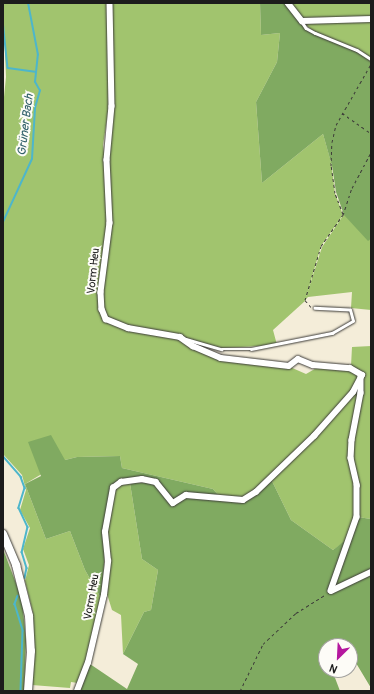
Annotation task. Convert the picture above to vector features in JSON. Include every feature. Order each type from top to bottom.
[{"type":"main road","points":[[3,534],[16,565],[29,616],[31,651],[28,691]]},
{"type":"street","name":"Vorm Heu","points":[[77,691],[88,663],[104,595],[108,561],[106,532],[113,488],[121,482],[142,479],[156,482],[173,503],[186,495],[243,500],[256,492],[314,436],[353,392],[362,375],[350,368],[313,365],[298,360],[289,366],[243,363],[207,353],[180,337],[115,324],[106,319],[102,310],[101,292],[110,223],[107,148],[112,106],[110,3]]},
{"type":"street","points":[[288,3],[302,21],[371,19]]},
{"type":"street","points":[[331,591],[358,517],[357,485],[351,458],[352,440],[362,393],[362,375]]},
{"type":"street","points":[[331,591],[371,572]]},
{"type":"lane","points":[[302,21],[306,28],[315,33],[357,50],[371,59]]},
{"type":"lane","points":[[180,337],[222,348],[251,349],[332,333],[353,320],[350,310],[315,308]]},
{"type":"path","points":[[343,215],[335,193],[331,166],[332,142],[342,113],[371,64]]},
{"type":"path","points":[[342,113],[371,133]]},
{"type":"path","points":[[315,308],[307,306],[305,300],[321,246],[343,215],[352,188],[371,153]]},
{"type":"path","points":[[240,691],[263,644],[301,610],[331,591]]},
{"type":"green space","points":[[3,3],[108,3],[109,106],[103,145],[109,189],[109,222],[101,309],[115,325],[180,338],[206,353],[290,367],[306,374],[320,366],[350,369],[360,376],[352,391],[313,435],[256,491],[243,499],[220,497],[213,489],[122,468],[120,456],[77,457],[65,460],[25,484],[46,539],[70,531],[85,570],[102,600],[87,662],[78,683],[71,682],[70,688],[32,685],[33,613],[25,581],[29,565],[23,549],[30,528],[20,510],[26,490],[22,475],[3,454],[3,107],[6,77]]},
{"type":"green space","points":[[112,3],[260,3],[261,35],[280,33],[277,62],[256,102],[262,183],[323,134],[331,162],[335,193],[343,215],[321,246],[305,301],[273,330],[277,345],[222,348],[143,330],[108,319],[102,309],[102,291],[111,223],[108,160],[111,124]]},
{"type":"green space","points":[[260,3],[286,3],[305,29],[357,51],[371,60],[371,239],[368,241],[344,215],[336,192],[332,166],[323,134],[262,183],[256,102],[277,62],[280,33],[261,35]]},
{"type":"green space","points":[[289,3],[371,3],[371,19],[302,20]]},
{"type":"green space","points":[[371,20],[371,58],[358,49],[315,33],[303,22]]},
{"type":"green space","points":[[344,214],[368,240],[371,239],[371,310],[351,308],[352,292],[308,297],[305,300],[322,247]]},
{"type":"green space","points":[[371,346],[371,519],[358,517],[352,457],[363,374],[351,366],[352,347]]},
{"type":"green space","points":[[357,389],[360,392],[350,440],[356,485],[356,516],[351,537],[333,550],[291,520],[271,479]]},
{"type":"green space","points":[[51,435],[65,460],[77,457],[120,456],[122,468],[213,489],[220,497],[199,494],[174,500],[155,480],[142,477],[112,487],[107,510],[102,600],[85,570],[70,531],[46,539],[25,484],[41,476],[28,442]]},
{"type":"green space","points":[[271,479],[291,520],[333,550],[352,535],[358,517],[371,519],[371,688],[358,666],[358,638],[318,638],[318,678],[335,678],[340,691],[79,691],[90,664],[127,689],[138,664],[123,654],[144,612],[151,610],[158,570],[142,559],[130,483],[154,483],[173,505],[186,497],[245,502]]},
{"type":"green space","points":[[121,483],[130,483],[142,559],[158,570],[151,610],[144,612],[123,654],[121,615],[112,610],[107,594],[109,560],[107,532],[115,489]]},
{"type":"green space","points":[[3,549],[22,599],[26,641],[24,691],[3,691]]},
{"type":"waterway","name":"Grüner Bach","points":[[3,222],[32,159],[35,108],[40,91],[35,82],[38,55],[28,3]]},
{"type":"waterway","points":[[3,20],[8,68],[35,72]]},
{"type":"waterway","name":"Grüner Bach","points":[[3,456],[21,477],[25,488],[19,508],[28,527],[22,552],[27,568],[25,578]]},
{"type":"waterway","name":"Grüner Bach","points":[[18,596],[15,604],[23,631],[21,691]]}]
